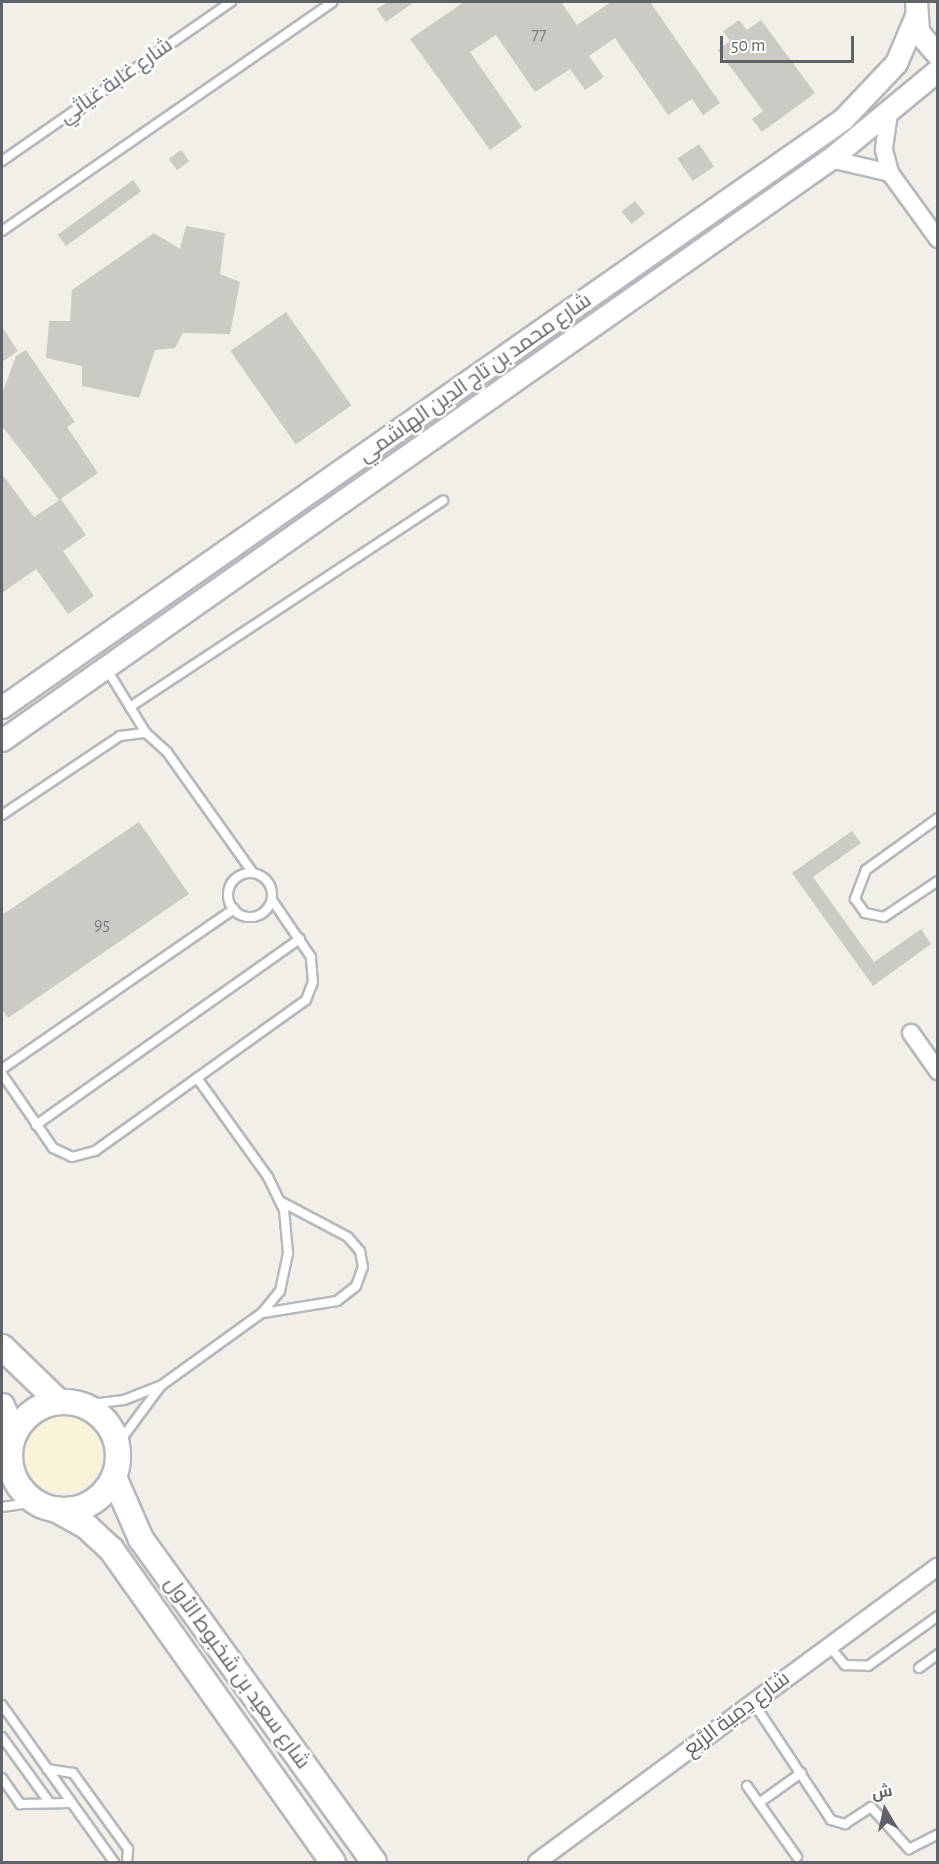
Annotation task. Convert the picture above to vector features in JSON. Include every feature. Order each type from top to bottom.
[{"type":"main road","points":[[2,1347],[59,1402]]},
{"type":"main road","points":[[2,1406],[9,1452],[16,1481],[46,1506],[96,1499],[114,1477],[117,1445],[99,1414],[83,1405],[59,1402],[32,1412],[9,1452]]},
{"type":"main road","name":"شارع سعيد بن شخبوط الأول","points":[[114,1477],[141,1539],[374,1863]]},
{"type":"main road","name":"شارع سعيد بن شخبوط الأول","points":[[46,1506],[86,1526],[111,1549],[333,1863]]},
{"type":"street","points":[[915,10],[926,44],[938,55]]},
{"type":"street","name":"شارع محمد بن تاج الدين الهاشمي","points":[[2,707],[843,119],[896,63],[915,10]]},
{"type":"street","name":"شارع محمد بن تاج الدين الهاشمي","points":[[2,740],[830,159],[889,113],[938,70]]},
{"type":"street","points":[[889,113],[884,150],[890,173],[938,239]]},
{"type":"street","points":[[830,159],[890,173]]},
{"type":"street","points":[[911,1033],[938,1071]]},
{"type":"street","name":"شارع دِمية الرَّبع","points":[[537,1863],[938,1566]]},
{"type":"lane","name":"شارع غابة غيَاثِي","points":[[2,161],[231,2]]},
{"type":"lane","points":[[2,231],[333,2]]},
{"type":"lane","points":[[130,707],[443,501]]},
{"type":"lane","points":[[2,1074],[36,1125],[63,1155],[85,1156],[306,1000],[313,972],[300,939],[272,900],[266,879],[253,873],[167,752],[146,733],[105,668]]},
{"type":"lane","points":[[2,815],[120,736],[146,733]]},
{"type":"lane","points":[[938,818],[866,870],[855,899],[865,913],[884,917],[938,881]]},
{"type":"lane","points":[[234,909],[230,887],[238,876],[253,873]]},
{"type":"lane","points":[[234,909],[253,916],[272,900]]},
{"type":"lane","points":[[2,1069],[234,909]]},
{"type":"lane","points":[[36,1125],[300,939]]},
{"type":"lane","points":[[83,1405],[124,1400],[162,1385],[262,1313],[280,1291],[286,1272],[288,1229],[280,1201],[197,1078]]},
{"type":"lane","points":[[262,1313],[337,1301],[356,1286],[363,1267],[360,1251],[348,1237],[280,1201]]},
{"type":"lane","points":[[117,1445],[162,1385]]},
{"type":"lane","points":[[2,1507],[46,1506]]},
{"type":"lane","points":[[829,1646],[845,1665],[868,1666],[938,1616]]},
{"type":"lane","points":[[919,1668],[938,1654]]},
{"type":"lane","points":[[753,1702],[835,1823],[849,1822],[871,1807],[909,1849],[938,1834]]},
{"type":"lane","points":[[2,1705],[114,1863]]},
{"type":"lane","points":[[2,1737],[49,1802]]},
{"type":"lane","points":[[47,1769],[73,1773],[128,1849],[127,1863]]},
{"type":"lane","points":[[759,1803],[801,1773]]},
{"type":"lane","points":[[2,1778],[20,1804],[71,1803]]},
{"type":"lane","points":[[747,1786],[797,1857]]},
{"type":"sand","points":[[55,1415],[71,1415],[85,1421],[96,1432],[102,1446],[102,1462],[96,1476],[85,1487],[71,1493],[55,1493],[41,1487],[30,1476],[24,1462],[24,1446],[30,1432],[41,1421]]},
{"type":"building","points":[[388,2],[414,2],[386,22],[377,9]]},
{"type":"building","points":[[464,2],[561,2],[577,25],[611,2],[650,2],[720,103],[703,115],[692,99],[668,115],[615,38],[589,56],[604,77],[585,90],[570,69],[535,92],[496,35],[470,52],[522,127],[490,150],[410,39]]},
{"type":"building","points":[[739,20],[747,30],[761,20],[815,93],[762,132],[752,119],[763,111],[718,50],[730,41],[723,31]]},
{"type":"building","points":[[699,144],[714,166],[693,181],[677,159]]},
{"type":"building","points":[[181,150],[189,161],[177,170],[169,159]]},
{"type":"building","points":[[133,180],[141,191],[66,246],[58,235]]},
{"type":"building","points":[[635,201],[645,214],[631,224],[622,211]]},
{"type":"building","points":[[186,226],[225,233],[220,274],[240,282],[230,334],[183,333],[175,348],[155,350],[139,398],[82,386],[82,366],[46,358],[49,321],[70,321],[72,290],[154,233],[180,249]]},
{"type":"building","points":[[286,312],[351,405],[296,444],[230,351]]},
{"type":"building","points":[[2,327],[18,351],[2,362]]},
{"type":"building","points":[[26,350],[75,422],[67,427],[98,473],[59,500],[2,426],[2,394],[16,356]]},
{"type":"building","points":[[2,474],[34,517],[61,499],[86,535],[63,551],[94,596],[68,614],[36,569],[2,593]]},
{"type":"building","points":[[139,822],[189,894],[8,1018],[2,1009],[2,915]]},
{"type":"building","points":[[852,831],[861,843],[813,877],[874,962],[921,929],[931,944],[873,986],[792,873]]}]
